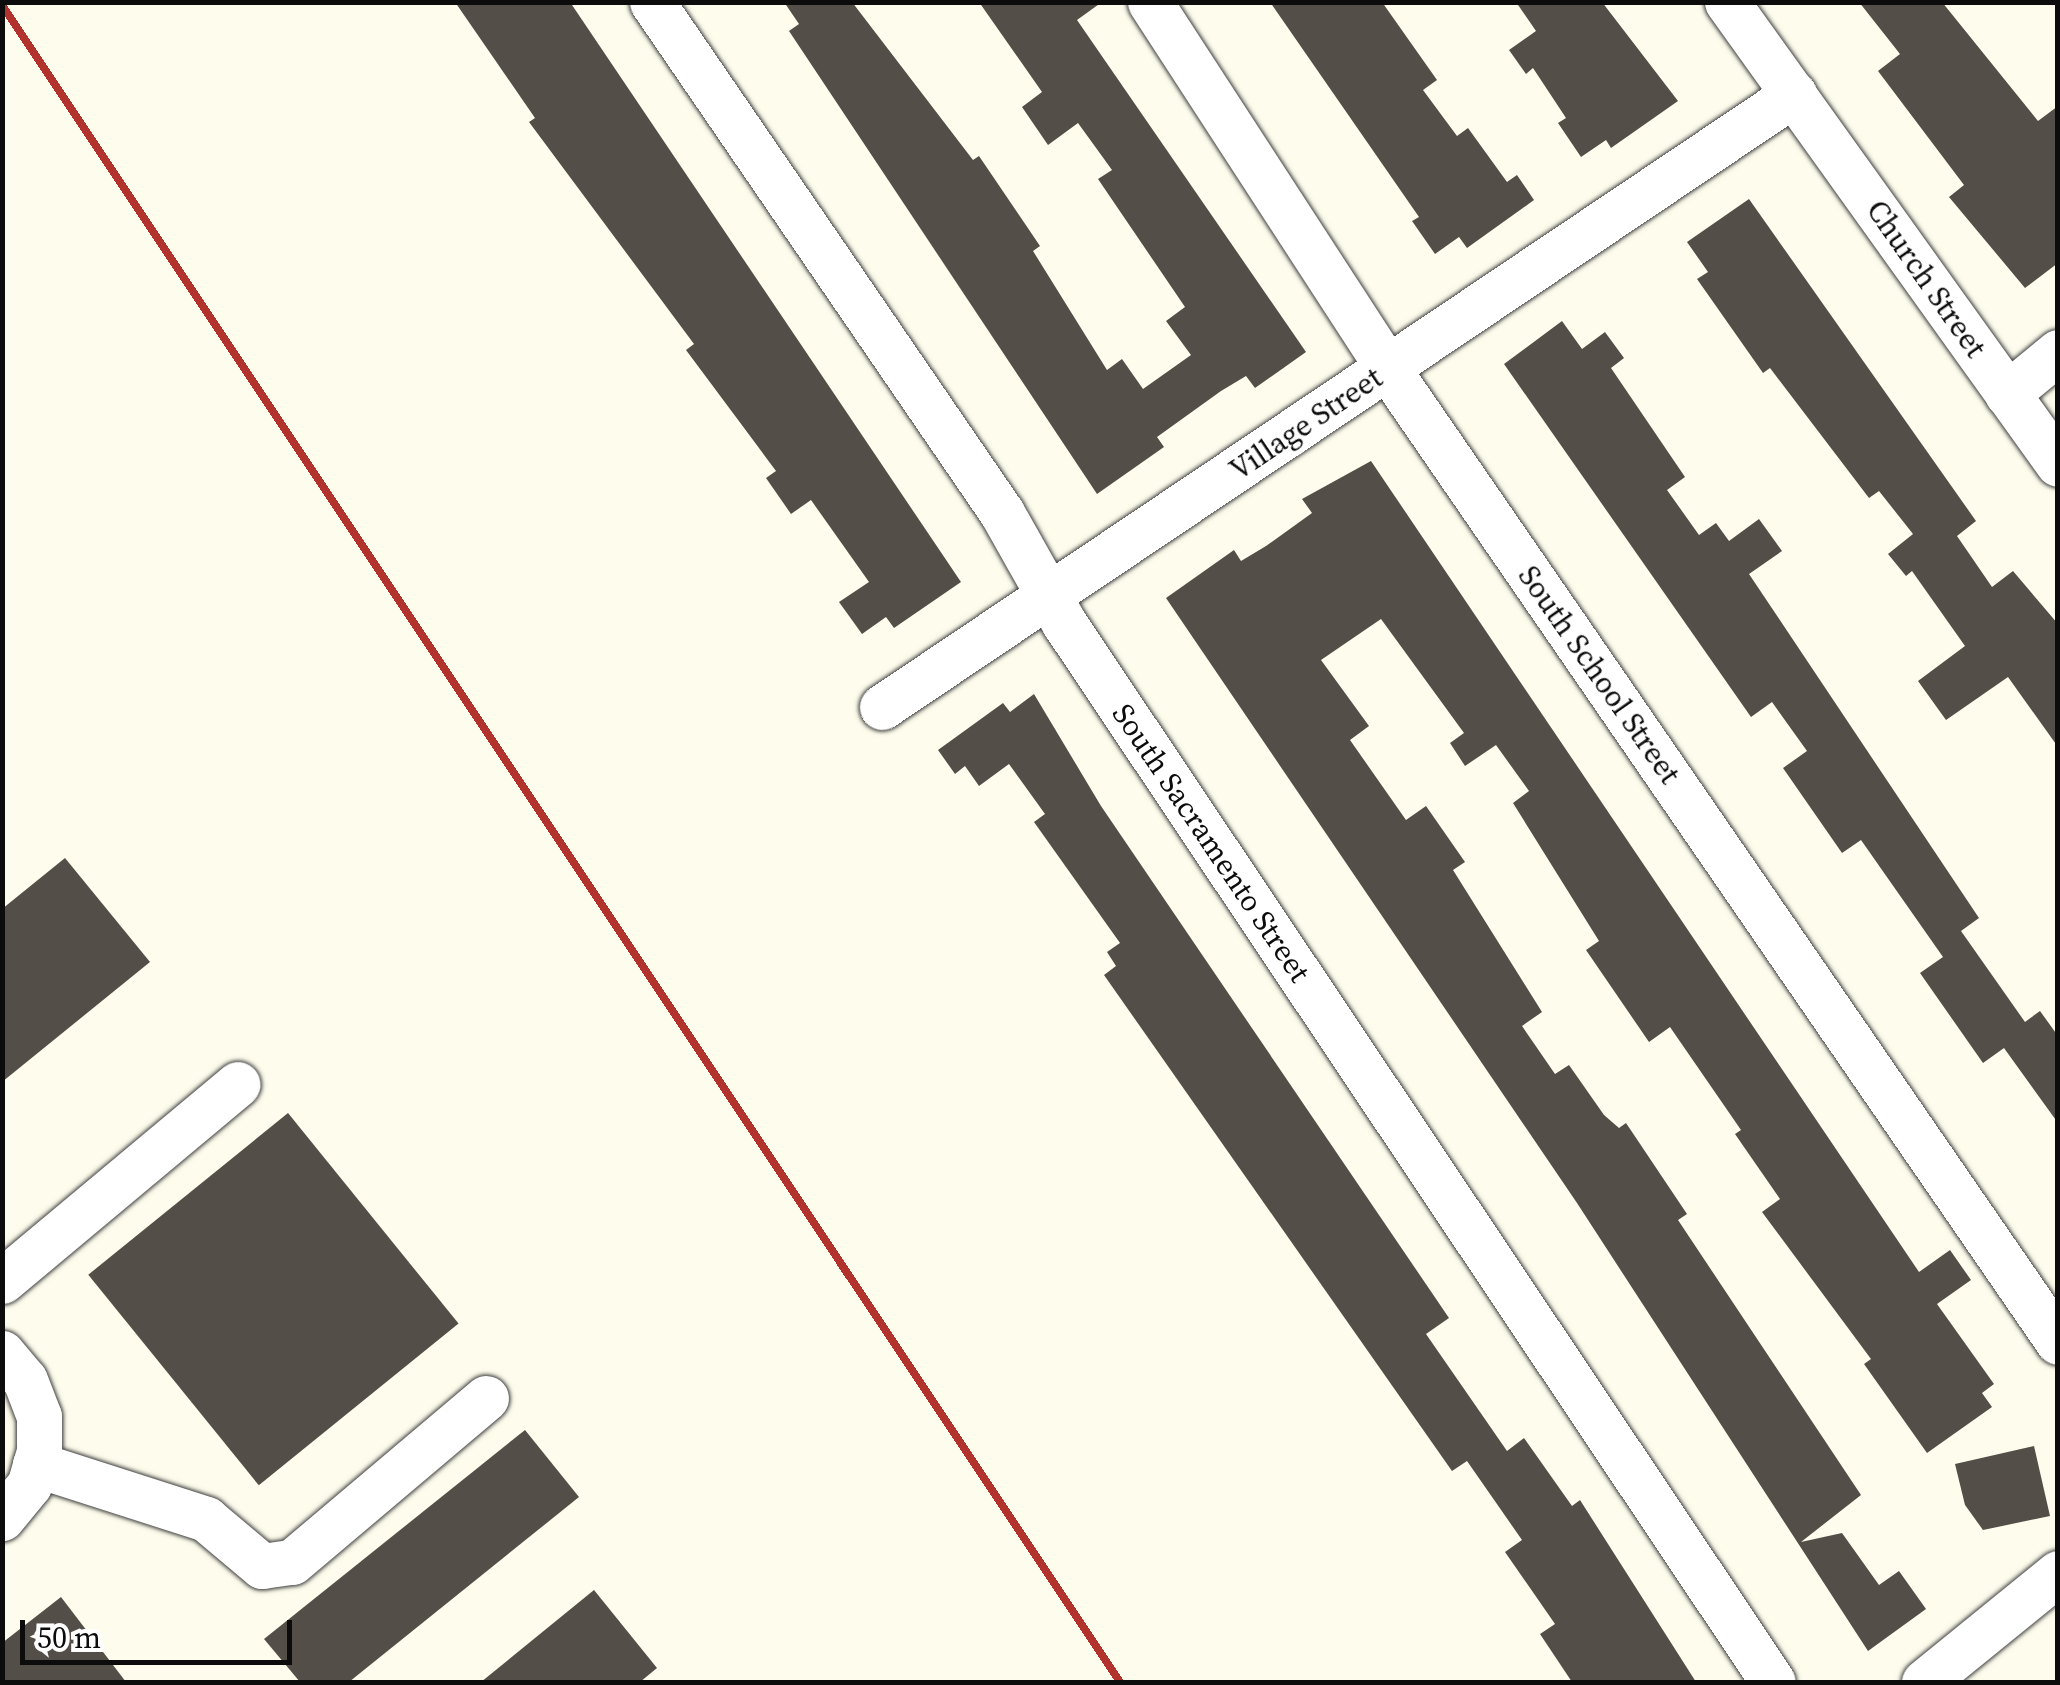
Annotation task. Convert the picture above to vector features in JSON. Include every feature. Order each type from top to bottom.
[{"type":"street","name":"South Sacramento Street","points":[[652,2],[1002,512],[1048,596],[1773,1682]]},
{"type":"street","name":"South School Street","points":[[1150,2],[1388,369],[2058,1342]]},
{"type":"street","name":"Church Street","points":[[1727,2],[2058,464]]},
{"type":"street","name":"Village Street","points":[[882,707],[1794,94]]},
{"type":"street","points":[[2007,394],[2058,352]]},
{"type":"street","points":[[2,1281],[238,1084]]},
{"type":"street","points":[[2,1353],[26,1380],[39,1416],[37,1458],[2,1518]]},
{"type":"street","points":[[37,1458],[206,1519],[262,1566],[292,1562],[486,1398]]},
{"type":"street","points":[[1924,1682],[2058,1573]]},
{"type":"building","points":[[455,2],[570,2],[961,582],[894,628],[886,617],[862,634],[839,602],[869,582],[811,500],[791,514],[766,478],[776,471],[686,350],[694,344],[529,122],[535,118]]},
{"type":"building","points":[[784,2],[852,2],[973,160],[979,156],[1040,246],[1033,251],[1107,370],[1122,359],[1143,389],[1191,355],[1166,321],[1185,307],[1098,179],[1112,170],[1078,123],[1048,145],[1022,107],[1042,92],[979,2],[1102,2],[1077,20],[1306,352],[1255,388],[1246,376],[1221,391],[1157,437],[1164,447],[1097,494],[789,31],[799,24]]},
{"type":"building","points":[[1270,2],[1382,2],[1437,80],[1423,90],[1457,136],[1468,128],[1507,182],[1517,175],[1534,200],[1467,248],[1459,237],[1435,254],[1412,221],[1419,217]]},
{"type":"building","points":[[1516,2],[1602,2],[1678,101],[1611,148],[1606,140],[1581,157],[1558,123],[1566,118],[1533,68],[1526,74],[1509,50],[1536,31]]},
{"type":"building","points":[[1859,2],[1942,2],[2038,121],[2058,106],[2058,263],[2025,288],[1949,197],[1964,185],[1878,71],[1900,54]]},
{"type":"building","points":[[1749,199],[1976,521],[1957,536],[1992,587],[2013,571],[2058,624],[2058,747],[2008,677],[1946,720],[1918,681],[1965,646],[1912,571],[1906,576],[1888,554],[1913,534],[1879,491],[1869,498],[1770,368],[1763,373],[1697,279],[1708,272],[1687,242]]},
{"type":"building","points":[[1562,321],[1582,349],[1605,332],[1624,358],[1611,368],[1685,477],[1667,490],[1699,535],[1716,523],[1729,541],[1759,519],[1782,551],[1749,574],[1979,918],[1961,931],[2025,1022],[2040,1011],[2058,1036],[2058,1123],[2004,1048],[1983,1063],[1920,973],[1943,957],[1861,840],[1842,853],[1783,768],[1807,751],[1772,702],[1751,717],[1504,364]]},
{"type":"building","points":[[1371,461],[1919,1272],[1950,1250],[1971,1280],[1937,1304],[1994,1384],[1982,1393],[1992,1407],[1927,1453],[1864,1364],[1871,1359],[1762,1212],[1780,1199],[1735,1134],[1741,1130],[1670,1027],[1649,1042],[1586,950],[1599,941],[1513,803],[1529,791],[1496,745],[1465,766],[1450,743],[1464,733],[1381,619],[1321,660],[1369,726],[1350,740],[1406,820],[1426,806],[1465,862],[1453,870],[1542,1012],[1522,1026],[1555,1074],[1569,1065],[1604,1115],[1619,1128],[1626,1123],[1687,1214],[1678,1220],[1861,1495],[1801,1542],[1842,1533],[1879,1585],[1899,1571],[1926,1609],[1868,1651],[1577,1203],[1166,598],[1234,550],[1241,561],[1266,546],[1312,513],[1302,499]]},
{"type":"building","points":[[1034,694],[1101,806],[1449,1318],[1426,1334],[1507,1451],[1524,1438],[1572,1506],[1580,1500],[1696,1682],[1572,1682],[1540,1634],[1555,1624],[1505,1552],[1522,1540],[1467,1461],[1452,1471],[1104,975],[1116,966],[1107,952],[1120,943],[1034,822],[1045,814],[1009,764],[979,786],[965,766],[955,774],[938,750],[1003,703],[1010,712]]},
{"type":"building","points":[[65,858],[150,962],[2,1082],[2,909]]},
{"type":"building","points":[[288,1113],[459,1324],[259,1485],[88,1275]]},
{"type":"building","points":[[525,1430],[579,1497],[349,1682],[300,1682],[264,1639]]},
{"type":"building","points":[[2034,1446],[2050,1516],[1983,1530],[1965,1505],[1955,1464]]},
{"type":"building","points":[[594,1590],[657,1668],[640,1682],[481,1682]]},
{"type":"building","points":[[61,1597],[126,1682],[2,1682],[2,1643]]},
{"type":"railway","points":[[2,5],[1120,1682]]}]
